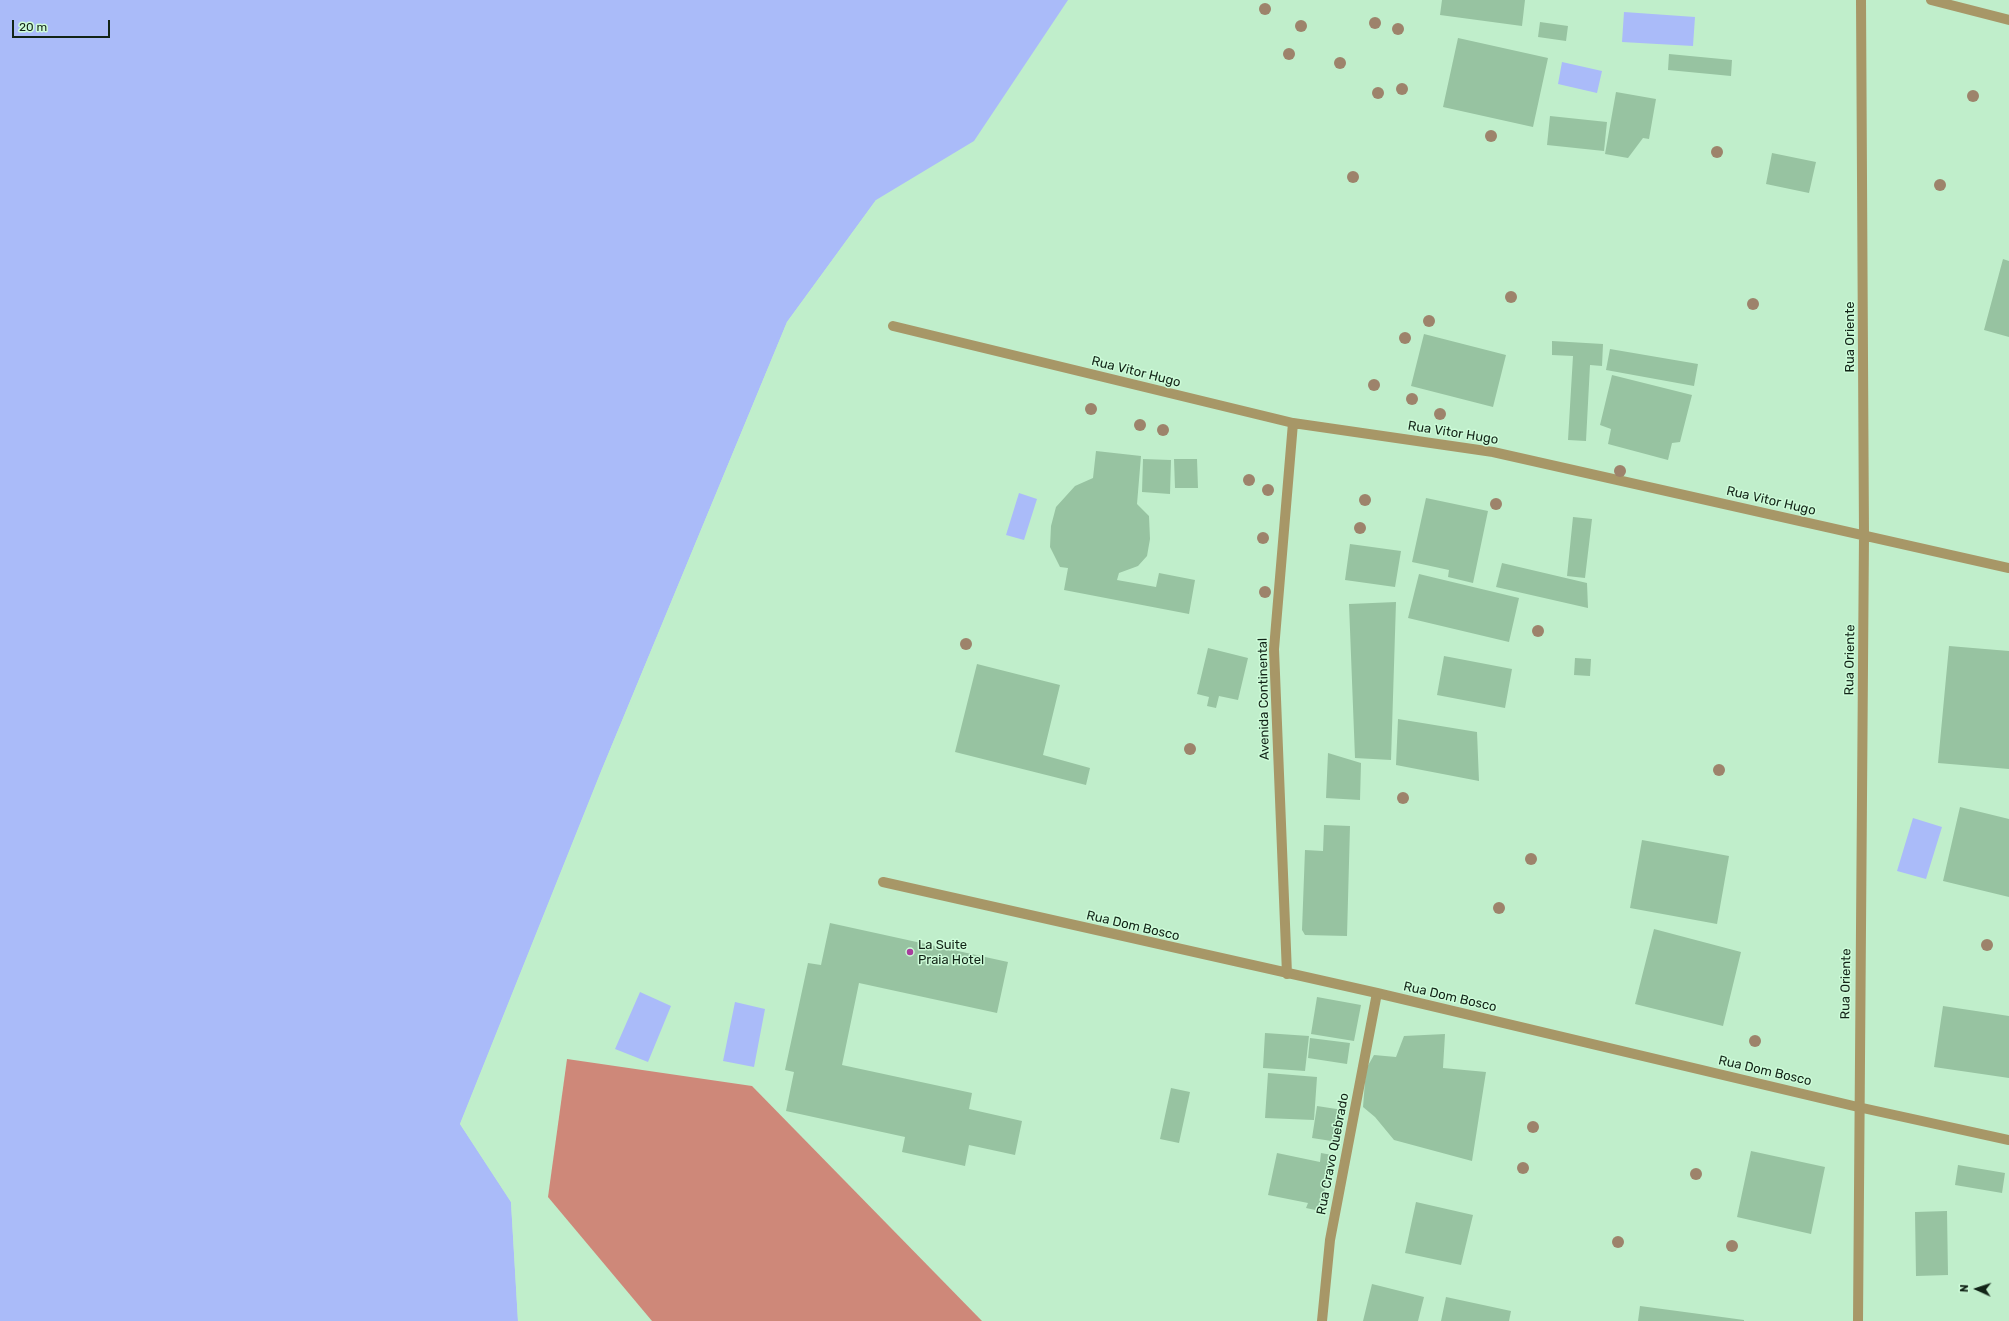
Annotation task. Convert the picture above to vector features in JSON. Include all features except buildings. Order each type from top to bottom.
[{"type":"street","name":"Rua Oriente","points":[[1858,1321],[1858,1107],[1864,535],[1861,0]]},
{"type":"street","points":[[1931,0],[2009,20]]},
{"type":"street","name":"Rua Vitor Hugo","points":[[893,326],[1293,423],[1493,452],[2009,568]]},
{"type":"street","name":"Avenida Continental","points":[[1287,974],[1274,649],[1293,423]]},
{"type":"street","name":"Rua Dom Bosco","points":[[883,882],[1377,993],[1858,1107],[2009,1140]]},
{"type":"street","name":"Rua Cravo Quebrado","points":[[1322,1321],[1330,1240],[1377,993]]},
{"type":"shaded area","points":[[567,1059],[752,1086],[982,1321],[652,1321],[548,1197]]},
{"type":"water","points":[[0,0],[1068,0],[974,141],[876,200],[787,322],[602,769],[460,1124],[511,1202],[518,1321],[0,1321]]},
{"type":"water","points":[[1624,12],[1695,17],[1693,46],[1622,42]]},
{"type":"water","points":[[1562,62],[1602,71],[1597,93],[1558,84]]},
{"type":"water","points":[[1019,493],[1037,499],[1024,540],[1006,535]]},
{"type":"water","points":[[1913,818],[1942,827],[1926,879],[1897,871]]},
{"type":"water","points":[[640,992],[671,1006],[648,1062],[615,1049]]},
{"type":"water","points":[[735,1002],[765,1009],[754,1067],[723,1061]]},
{"type":"pier","points":[[876,200],[877,202],[788,323],[604,770],[462,1124],[513,1201],[520,1321],[518,1321],[511,1202],[460,1124],[602,769],[787,322]]},
{"type":"place","name":"La Suite Praia Hotel","points":[[910,952]]}]
